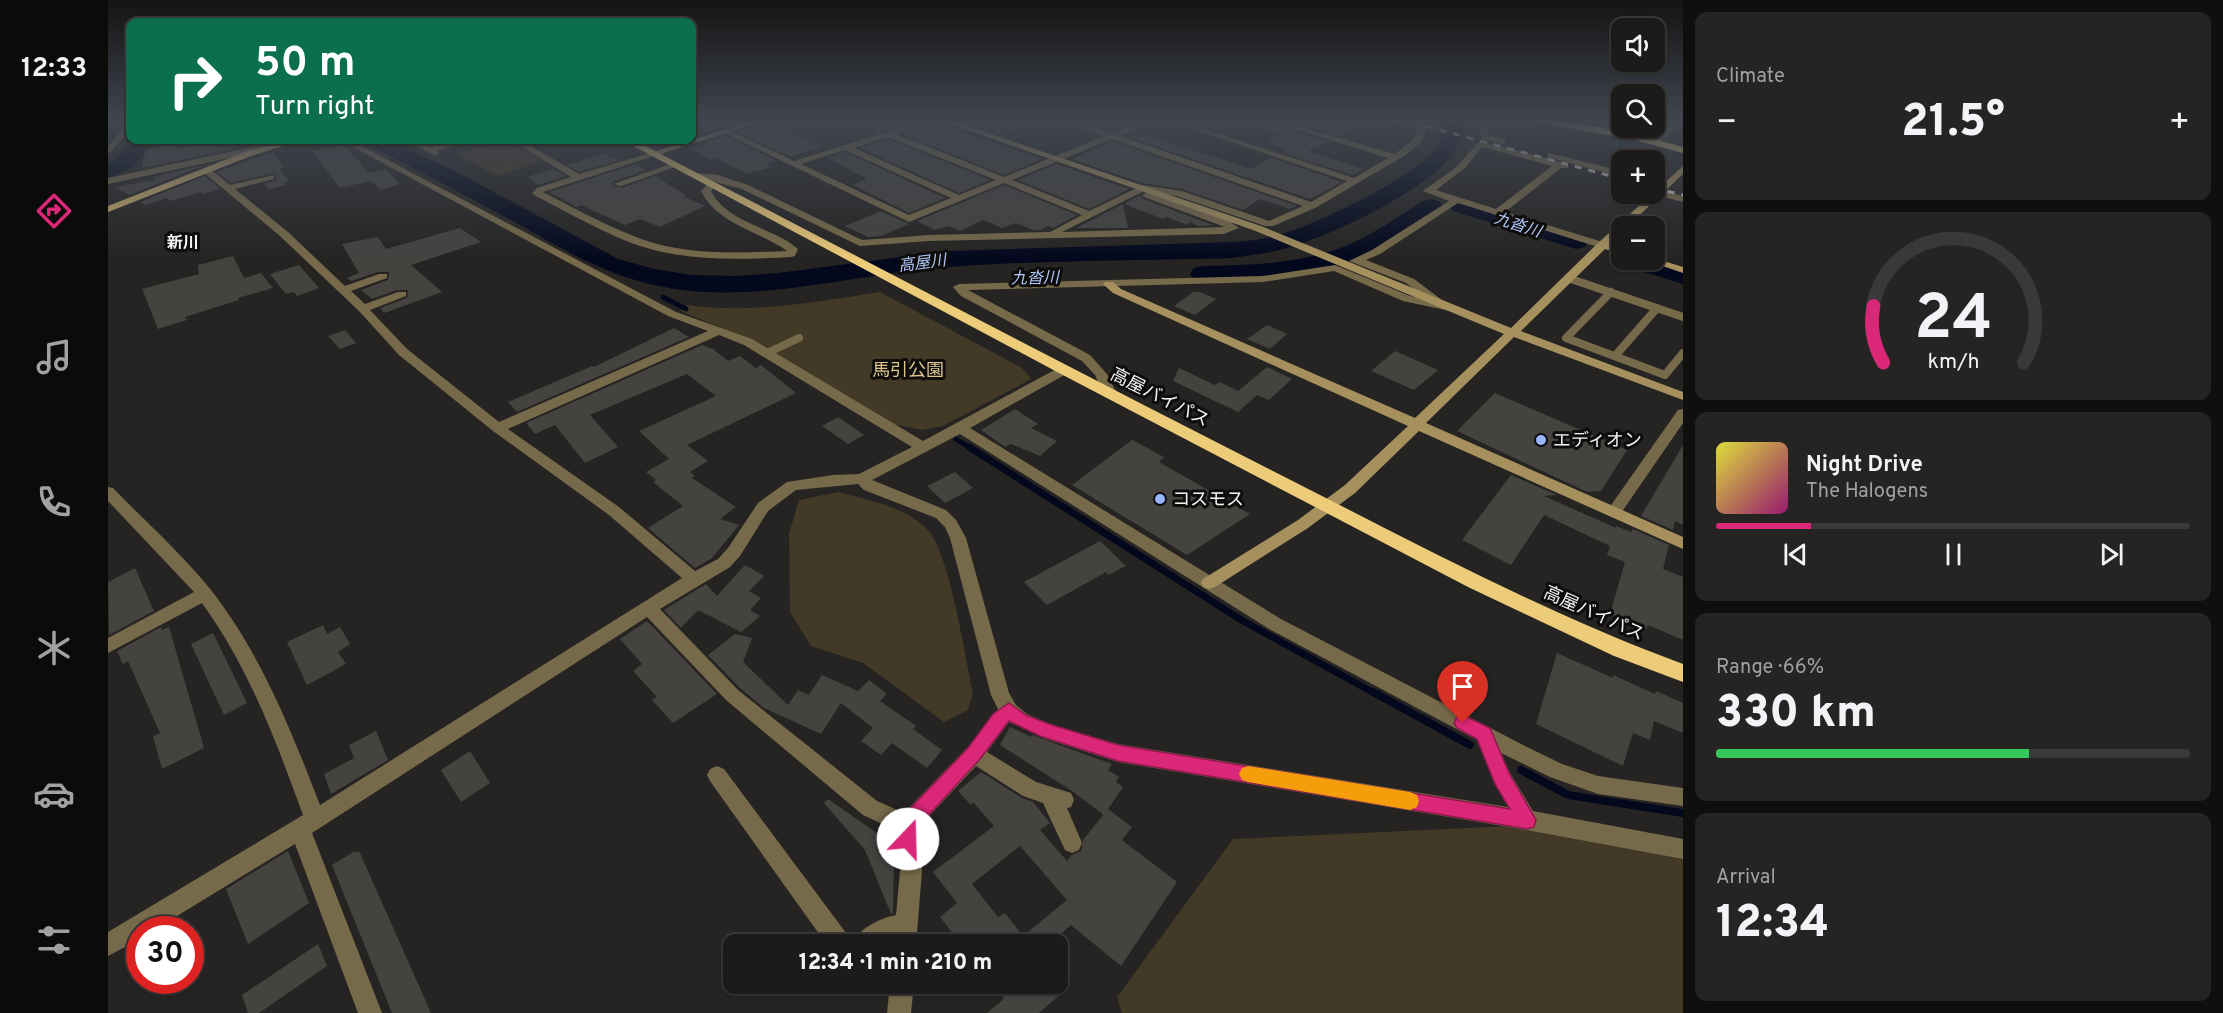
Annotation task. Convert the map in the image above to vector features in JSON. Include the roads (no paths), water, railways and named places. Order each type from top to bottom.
[{"type":"highway","name":"高屋バイパス","points":[[679,166],[916,293],[1328,506],[1563,624],[1621,650],[1683,673]]},
{"type":"main road","points":[[108,209],[220,166]]},
{"type":"street","points":[[108,180],[174,166]]},
{"type":"street","points":[[394,166],[672,314],[747,342],[922,447]]},
{"type":"street","points":[[559,166],[577,177]]},
{"type":"street","points":[[611,166],[540,190],[537,194],[628,238],[657,247],[721,256],[791,254],[793,249],[721,210],[707,198],[706,191],[711,184]]},
{"type":"street","points":[[618,184],[673,166]]},
{"type":"street","points":[[799,166],[909,219],[915,238]]},
{"type":"street","points":[[888,166],[958,198]]},
{"type":"street","points":[[969,166],[1089,214]]},
{"type":"street","points":[[909,219],[1038,166]]},
{"type":"street","points":[[1078,166],[1223,217],[1338,266],[1407,299],[1458,310]]},
{"type":"street","points":[[1198,166],[1312,206]]},
{"type":"street","points":[[1313,166],[1355,180]]},
{"type":"street","points":[[1053,235],[1089,214],[1143,188],[1179,193],[1269,224],[1312,206],[1379,166]]},
{"type":"street","points":[[1462,166],[1428,191],[1611,248]]},
{"type":"street","points":[[1498,213],[1557,166]]},
{"type":"street","points":[[1564,166],[1611,179]]},
{"type":"street","points":[[1593,166],[1611,171]]},
{"type":"street","points":[[1665,185],[1683,169]]},
{"type":"street","points":[[207,171],[284,234],[363,309],[403,352],[498,428],[614,511],[694,579]]},
{"type":"street","points":[[697,176],[718,178],[754,191],[860,243],[915,238],[1224,231],[1233,228],[1146,194],[1143,188]]},
{"type":"street","points":[[229,188],[271,177]]},
{"type":"street","points":[[1665,190],[1683,190]]},
{"type":"street","points":[[1665,192],[1683,199]]},
{"type":"street","points":[[1438,302],[1410,281],[1356,260],[1390,243],[1457,200]]},
{"type":"street","points":[[1633,216],[1646,204]]},
{"type":"street","points":[[1209,583],[1303,524],[1350,489],[1611,237]]},
{"type":"street","points":[[1665,265],[1683,270]]},
{"type":"street","points":[[1110,394],[1101,374],[1086,358],[965,294],[958,288],[969,285],[1109,284],[1263,279],[1338,266],[1683,396]]},
{"type":"street","points":[[343,290],[383,276]]},
{"type":"street","points":[[1109,284],[1117,291],[1683,543]]},
{"type":"street","points":[[363,309],[402,294]]},
{"type":"street","points":[[498,428],[716,332]]},
{"type":"street","points":[[108,945],[307,824],[694,579],[724,563],[734,552],[763,507],[792,486],[833,480],[861,479],[960,428],[1064,370]]},
{"type":"street","points":[[1614,512],[1683,413]]},
{"type":"street","points":[[960,428],[1275,624],[1484,734],[1557,771],[1598,785],[1683,797]]},
{"type":"street","points":[[861,479],[869,486],[941,514],[951,524],[958,538],[1000,695],[1009,711],[1020,720],[1046,731],[1118,753],[1527,820],[1683,849]]},
{"type":"street","points":[[108,492],[205,594],[241,649],[269,700],[307,824],[370,1013]]},
{"type":"street","points":[[108,645],[205,594]]},
{"type":"street","points":[[649,608],[732,695],[870,808],[907,825]]},
{"type":"street","points":[[905,934],[911,871],[907,825],[974,754],[999,719],[1009,711]]},
{"type":"street","points":[[1484,734],[1502,778],[1527,820]]},
{"type":"street","points":[[974,754],[1030,789],[1057,797],[1072,843]]},
{"type":"street","points":[[717,775],[833,934]]},
{"type":"street","points":[[879,934],[887,928],[902,934]]},
{"type":"street","points":[[899,1013],[901,994]]},
{"type":"lane","points":[[1568,278],[1683,317]]},
{"type":"lane","points":[[1611,292],[1566,338],[1665,375],[1683,352]]},
{"type":"lane","points":[[1615,356],[1657,308]]},
{"type":"lane","points":[[767,353],[799,338]]},
{"type":"lane","points":[[1616,371],[1626,360]]},
{"type":"waterway","points":[[108,172],[118,166]]},
{"type":"waterway","name":"高屋川","points":[[427,166],[609,264],[650,277],[692,283],[735,284],[821,276],[948,259],[1233,250],[1279,243],[1339,219],[1389,192],[1429,166]]},
{"type":"waterway","name":"九沓川","points":[[1203,274],[1268,271],[1332,259],[1372,243],[1431,206]]},
{"type":"waterway","name":"九沓川","points":[[1461,206],[1576,242]]},
{"type":"waterway","name":"九沓川","points":[[1664,270],[1683,276]]},
{"type":"waterway","name":"九沓川","points":[[663,297],[686,309]]},
{"type":"waterway","points":[[956,439],[972,449]]},
{"type":"waterway","points":[[969,447],[1243,621],[1376,694]]},
{"type":"waterway","points":[[1373,692],[1470,745]]},
{"type":"waterway","points":[[1521,770],[1568,795],[1683,813]]},
{"type":"railway","points":[[1575,166],[1611,176]]},
{"type":"railway","points":[[1665,191],[1683,195]]},
{"type":"place","name":"エディオン","points":[[1541,440]]},
{"type":"place","name":"コスモス","points":[[1160,499]]},
{"type":"district","name":"新川","points":[[183,242]]},
{"type":"park label","name":"馬引公園","points":[[908,370]]}]
